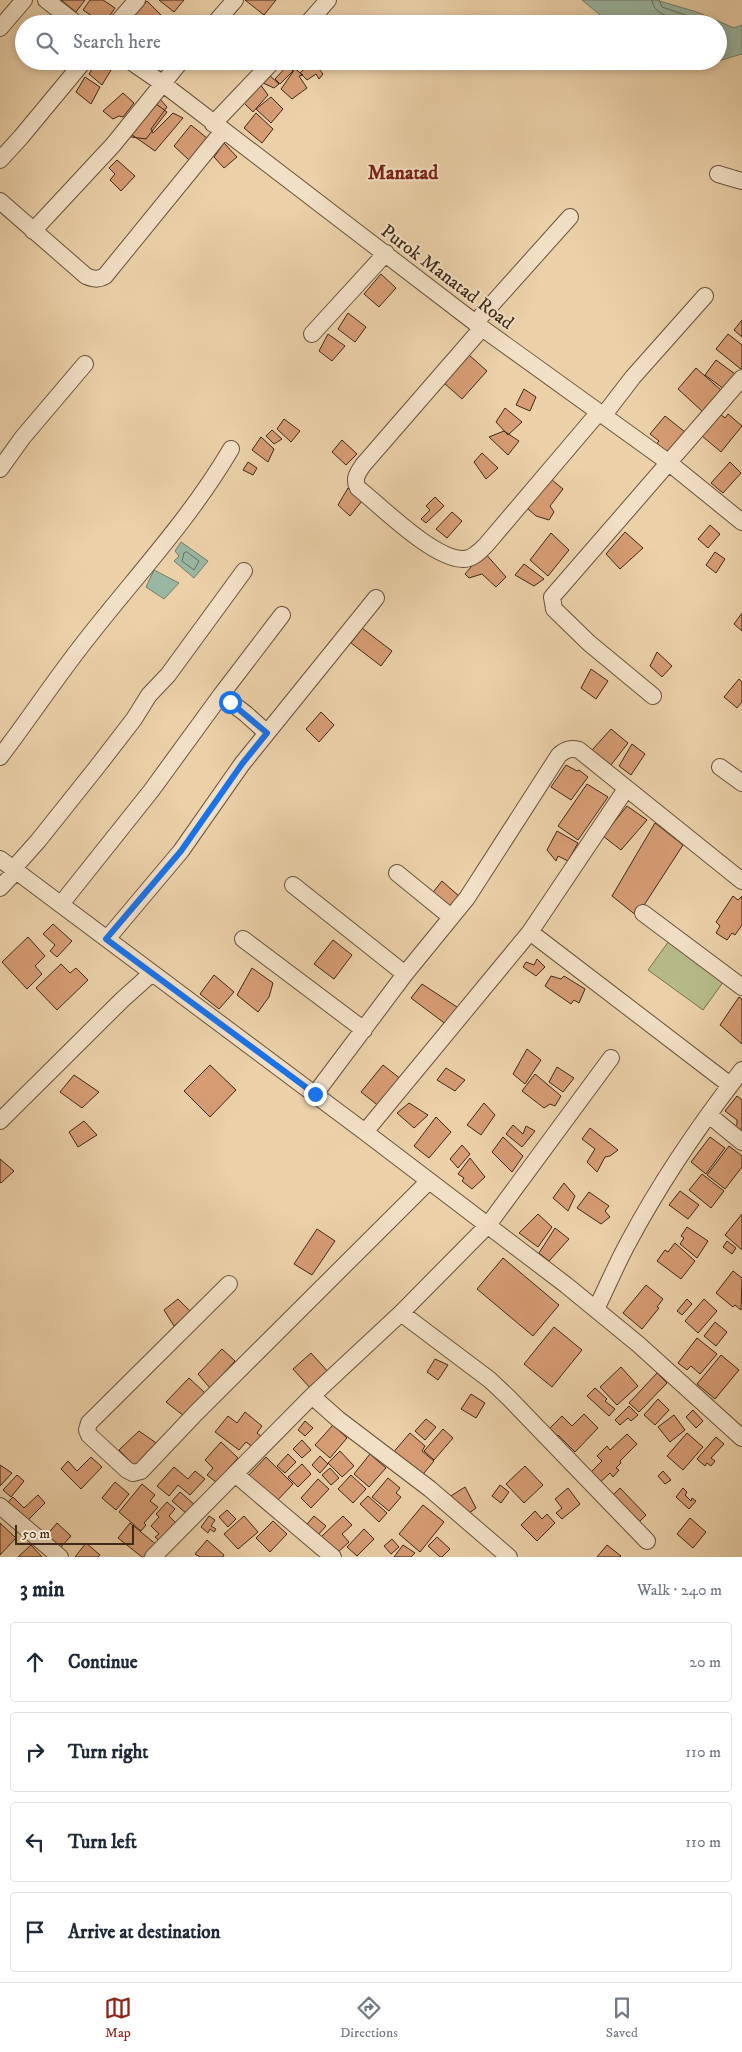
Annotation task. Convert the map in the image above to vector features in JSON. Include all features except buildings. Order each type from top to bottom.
[{"type":"street","points":[[0,28],[24,0]]},
{"type":"street","points":[[46,0],[66,15]]},
{"type":"street","points":[[124,15],[137,0]]},
{"type":"street","points":[[222,15],[235,0]]},
{"type":"street","points":[[315,15],[328,0]]},
{"type":"street","points":[[0,160],[22,137],[77,70]]},
{"type":"street","name":"Purok Manatad Road","points":[[143,70],[479,325],[668,462],[742,522]]},
{"type":"street","points":[[33,231],[113,145],[173,70]]},
{"type":"street","points":[[0,201],[86,276],[100,279],[105,276],[157,213],[218,127],[266,70]]},
{"type":"street","points":[[718,174],[742,181]]},
{"type":"street","points":[[570,217],[363,464],[356,476],[358,488],[428,546],[463,560],[474,556],[486,545],[705,296]]},
{"type":"street","points":[[312,334],[386,253]]},
{"type":"street","points":[[0,469],[23,437],[85,364]]},
{"type":"street","points":[[654,696],[589,642],[554,609],[552,597],[742,378]]},
{"type":"street","points":[[0,757],[84,642],[187,516],[231,449]]},
{"type":"street","points":[[0,888],[10,866],[86,781],[150,695],[195,640],[244,570]]},
{"type":"street","points":[[106,939],[181,851],[242,764],[376,598]]},
{"type":"street","points":[[61,904],[151,791],[282,615]]},
{"type":"street","points":[[221,696],[267,733]]},
{"type":"street","points":[[315,1094],[405,974],[467,898],[559,755],[564,751],[570,749],[579,750],[626,790],[742,881]]},
{"type":"street","points":[[720,767],[742,783]]},
{"type":"street","points":[[365,1132],[530,932],[626,790]]},
{"type":"street","points":[[10,866],[315,1094],[596,1309],[742,1438]]},
{"type":"street","points":[[397,873],[451,917]]},
{"type":"street","points":[[293,885],[405,974]]},
{"type":"street","points":[[643,913],[742,987]]},
{"type":"street","points":[[530,932],[730,1085]]},
{"type":"street","points":[[243,939],[364,1030]]},
{"type":"street","points":[[0,1121],[122,1000],[152,973]]},
{"type":"street","points":[[162,1554],[235,1474],[312,1396],[401,1313],[488,1225],[611,1058]]},
{"type":"street","points":[[596,1309],[627,1244],[652,1201],[709,1115],[742,1070]]},
{"type":"street","points":[[709,1115],[742,1142]]},
{"type":"street","points":[[229,1284],[89,1423],[87,1430],[89,1435],[127,1470],[133,1473],[141,1471],[196,1413],[430,1181]]},
{"type":"street","points":[[401,1313],[490,1380],[647,1541]]},
{"type":"street","points":[[312,1396],[338,1419],[430,1489],[509,1557]]},
{"type":"street","points":[[235,1474],[333,1557]]},
{"type":"street","points":[[0,1506],[60,1557]]},
{"type":"green space","points":[[669,941],[724,981],[703,1010],[648,970]]},
{"type":"water","points":[[582,0],[656,0],[704,15],[600,15]]},
{"type":"water","points":[[727,25],[734,28],[742,25],[742,54],[727,58]]},
{"type":"water","points":[[181,542],[208,561],[194,578],[174,561],[179,556],[175,551]]},
{"type":"water","points":[[154,570],[179,583],[164,599],[146,587]]},
{"type":"district","name":"Manatad","points":[[403,172]]},
{"type":"route","points":[[230,702],[267,733],[242,764],[181,851],[106,939],[315,1094]]}]
